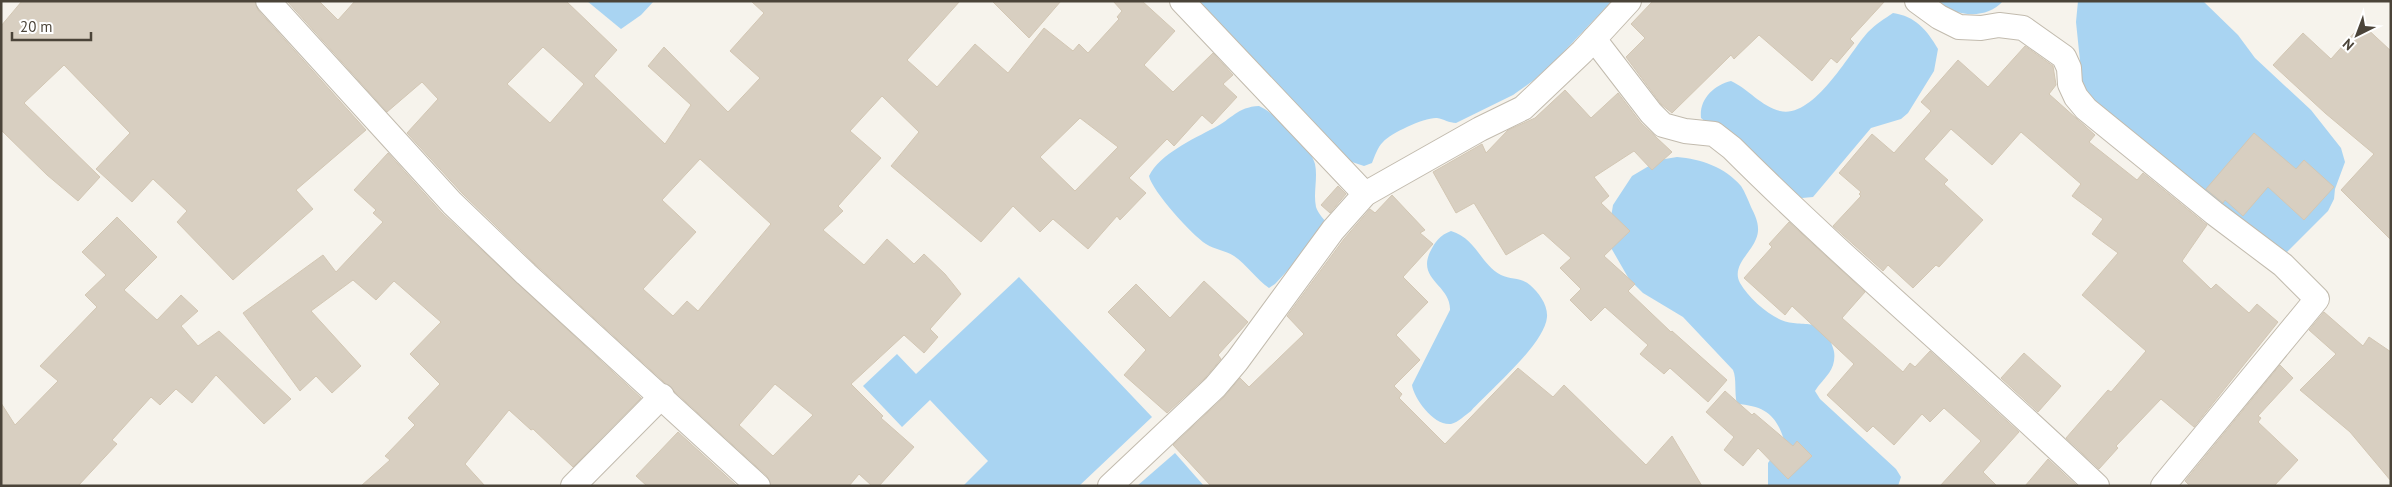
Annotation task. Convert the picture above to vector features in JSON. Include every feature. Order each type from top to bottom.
[{"type":"street","points":[[268,1],[452,203],[526,274],[662,396],[758,486]]},
{"type":"street","points":[[1182,1],[1365,194]]},
{"type":"street","points":[[1110,486],[1215,387],[1237,361],[1333,230],[1365,194],[1480,129],[1523,108],[1545,89],[1629,1]]},
{"type":"street","points":[[1917,1],[1939,17],[1959,26],[1982,28],[1999,25],[2023,28],[2046,43],[2064,57],[2069,68],[2070,84],[2076,97],[2086,110],[2206,207],[2283,265],[2317,299],[2163,486]]},
{"type":"street","points":[[1594,38],[1651,113],[1663,125],[1686,131],[1714,134],[1732,148],[1832,244],[2042,433],[2097,486]]},
{"type":"street","points":[[573,486],[662,396]]},
{"type":"water","points":[[587,1],[654,1],[641,15],[621,29]]},
{"type":"water","points":[[1197,1],[1612,1],[1556,60],[1534,80],[1513,95],[1456,123],[1432,118],[1408,126],[1387,138],[1378,149],[1372,163],[1364,166],[1349,161]]},
{"type":"water","points":[[1936,1],[2003,1],[1988,11],[1980,14],[1971,14],[1953,10]]},
{"type":"water","points":[[2078,1],[2203,1],[2238,35],[2255,58],[2311,110],[2341,148],[2345,162],[2335,189],[2334,199],[2328,211],[2285,254],[2109,118],[2083,90],[2076,22]]},
{"type":"water","points":[[1893,13],[1908,17],[1925,30],[1938,49],[1934,71],[1908,113],[1901,119],[1871,128],[1813,197],[1802,198],[1792,194],[1701,118],[1702,105],[1709,94],[1719,86],[1731,81],[1773,109],[1793,111],[1805,105],[1830,82],[1868,32]]},
{"type":"water","points":[[1259,106],[1292,131],[1307,148],[1316,169],[1316,207],[1329,226],[1275,284],[1269,288],[1234,256],[1209,246],[1192,232],[1157,192],[1149,176],[1161,161],[1187,142],[1220,125],[1240,111]]},
{"type":"water","points":[[1677,157],[1712,165],[1735,179],[1741,186],[1756,218],[1758,230],[1754,244],[1740,265],[1738,277],[1740,283],[1752,299],[1779,319],[1787,322],[1811,324],[1824,330],[1833,348],[1834,361],[1829,373],[1815,391],[1820,399],[1896,469],[1901,477],[1898,486],[1768,486],[1768,463],[1784,440],[1777,424],[1762,409],[1737,404],[1733,370],[1683,317],[1643,293],[1629,279],[1610,246],[1610,223],[1613,205],[1632,176],[1659,160]]},
{"type":"water","points":[[1451,231],[1467,240],[1488,265],[1501,275],[1530,285],[1542,300],[1546,308],[1547,317],[1544,328],[1527,353],[1471,411],[1451,424],[1438,421],[1426,410],[1417,397],[1412,385],[1450,310],[1449,301],[1431,276],[1427,262],[1436,242]]},
{"type":"water","points":[[1019,277],[1152,417],[1079,486],[963,486],[988,461],[930,400],[902,427],[863,386],[897,354],[916,374]]},
{"type":"water","points":[[1175,453],[1204,486],[1137,486]]},
{"type":"building","points":[[22,1],[255,1],[258,10],[366,130],[296,190],[313,209],[233,280],[177,222],[187,211],[153,179],[132,202],[96,169],[130,133],[64,65],[24,103],[100,177],[78,201],[47,175],[1,130],[1,26]]},
{"type":"building","points":[[287,1],[319,1],[338,20],[355,1],[566,1],[617,50],[594,76],[665,144],[691,105],[648,66],[664,47],[728,112],[760,78],[730,51],[764,13],[751,1],[960,1],[907,60],[937,87],[975,44],[1008,73],[1044,28],[1073,51],[1079,44],[1088,53],[1119,19],[1117,17],[1122,11],[1113,1],[1142,1],[1175,31],[1144,65],[1173,92],[1213,53],[1233,75],[1223,84],[1237,97],[1212,124],[1202,115],[1174,146],[1167,139],[1129,178],[1146,193],[1120,220],[1117,216],[1088,249],[1053,219],[1040,232],[1013,206],[981,242],[891,166],[919,132],[882,96],[850,131],[881,158],[838,206],[843,211],[823,230],[864,265],[887,239],[914,264],[924,254],[945,274],[961,294],[930,329],[938,337],[924,353],[904,335],[851,384],[883,416],[881,418],[914,447],[879,486],[872,486],[859,474],[849,486],[771,486],[767,476],[535,264],[462,193],[407,133],[438,99],[422,82],[387,112]],"holes":[[[543,47],[584,84],[550,123],[507,84]],[[1080,118],[1118,147],[1075,191],[1040,157]],[[700,159],[771,224],[698,311],[687,301],[673,316],[643,289],[696,232],[662,200]],[[775,384],[813,415],[773,456],[739,425]]]},
{"type":"building","points":[[992,1],[1061,1],[1029,38]]},
{"type":"building","points":[[1653,1],[1885,1],[1850,39],[1854,43],[1837,63],[1831,58],[1812,81],[1759,35],[1734,59],[1731,55],[1672,113],[1661,104],[1626,57],[1645,38],[1631,24]]},
{"type":"building","points":[[2362,24],[2391,51],[2391,240],[2341,190],[2374,154],[2325,113],[2273,65],[2303,33],[2331,59]]},
{"type":"building","points":[[2025,46],[2053,66],[2056,85],[2049,94],[2095,135],[2089,142],[2137,180],[2143,173],[2207,225],[2182,261],[2211,289],[2216,284],[2249,313],[2257,304],[2278,322],[2194,427],[2161,399],[2116,446],[2118,448],[2099,469],[2066,438],[2108,390],[2111,392],[2146,351],[2082,295],[2118,253],[2092,234],[2103,219],[2072,196],[2081,184],[2021,132],[1992,165],[1951,129],[1924,159],[1948,180],[1944,184],[1983,220],[1939,267],[1936,265],[1913,288],[1888,265],[1883,271],[1833,226],[1861,196],[1859,194],[1861,192],[1839,173],[1872,134],[1894,153],[1931,111],[1921,102],[1958,60],[1988,87]]},
{"type":"building","points":[[1565,90],[1591,118],[1618,93],[1641,123],[1672,152],[1652,170],[1634,151],[1594,177],[1609,196],[1601,203],[1630,231],[1604,256],[1635,284],[1628,291],[1671,332],[1727,380],[1708,402],[1670,368],[1664,374],[1640,354],[1648,345],[1605,307],[1591,321],[1570,300],[1581,289],[1560,268],[1571,258],[1543,233],[1506,255],[1474,203],[1456,213],[1433,172],[1482,144],[1486,153],[1508,130],[1535,118]]},
{"type":"building","points":[[2254,133],[2296,169],[2304,160],[2334,187],[2304,220],[2268,187],[2243,216],[2225,200],[2223,203],[2206,189]]},
{"type":"building","points":[[388,153],[442,213],[641,398],[573,467],[533,429],[531,430],[509,410],[465,464],[485,486],[361,486],[390,460],[385,456],[415,425],[408,418],[440,384],[410,354],[441,322],[394,281],[376,300],[353,280],[311,311],[361,366],[332,393],[316,376],[300,391],[243,313],[323,255],[336,272],[383,222],[373,213],[376,210],[354,190]]},
{"type":"building","points":[[1338,186],[1346,194],[1330,213],[1321,205]]},
{"type":"building","points":[[1392,195],[1425,230],[1420,233],[1433,244],[1403,277],[1428,302],[1396,335],[1420,360],[1394,386],[1402,394],[1399,398],[1445,444],[1518,368],[1553,397],[1564,385],[1646,465],[1672,436],[1702,486],[1211,486],[1173,445],[1224,397],[1240,378],[1249,387],[1304,334],[1287,316],[1344,239],[1370,209],[1375,213]]},
{"type":"building","points":[[117,217],[157,257],[124,290],[157,320],[181,295],[198,311],[181,326],[198,346],[219,331],[291,399],[264,424],[216,375],[192,403],[176,389],[160,405],[151,397],[112,440],[117,444],[78,486],[1,486],[1,403],[15,425],[58,381],[40,366],[97,307],[85,295],[106,275],[82,252]]},
{"type":"building","points":[[1789,222],[1865,292],[1842,318],[1903,372],[1910,363],[1915,367],[1930,351],[2019,432],[1983,472],[1997,486],[1940,486],[1981,441],[1944,408],[1930,422],[1922,414],[1894,445],[1873,426],[1867,432],[1827,395],[1854,364],[1792,306],[1785,315],[1744,278],[1772,247],[1769,244]]},
{"type":"building","points":[[1204,281],[1248,322],[1218,355],[1221,359],[1205,378],[1167,413],[1124,375],[1146,350],[1108,312],[1136,284],[1170,318]]},
{"type":"building","points":[[2324,312],[2363,346],[2369,337],[2391,352],[2391,481],[2350,432],[2300,390],[2336,354],[2309,330]]},
{"type":"building","points":[[2024,353],[2061,386],[2038,412],[2001,378]]},
{"type":"building","points":[[2280,365],[2293,378],[2258,416],[2261,418],[2258,422],[2298,460],[2274,486],[2190,486],[2185,481]]},
{"type":"building","points":[[1725,391],[1752,415],[1754,413],[1793,446],[1797,441],[1812,456],[1788,479],[1758,448],[1743,466],[1724,450],[1734,437],[1706,412]]},
{"type":"building","points":[[678,432],[737,486],[647,486],[636,476]]},
{"type":"building","points":[[2048,459],[2077,486],[2025,486]]}]
